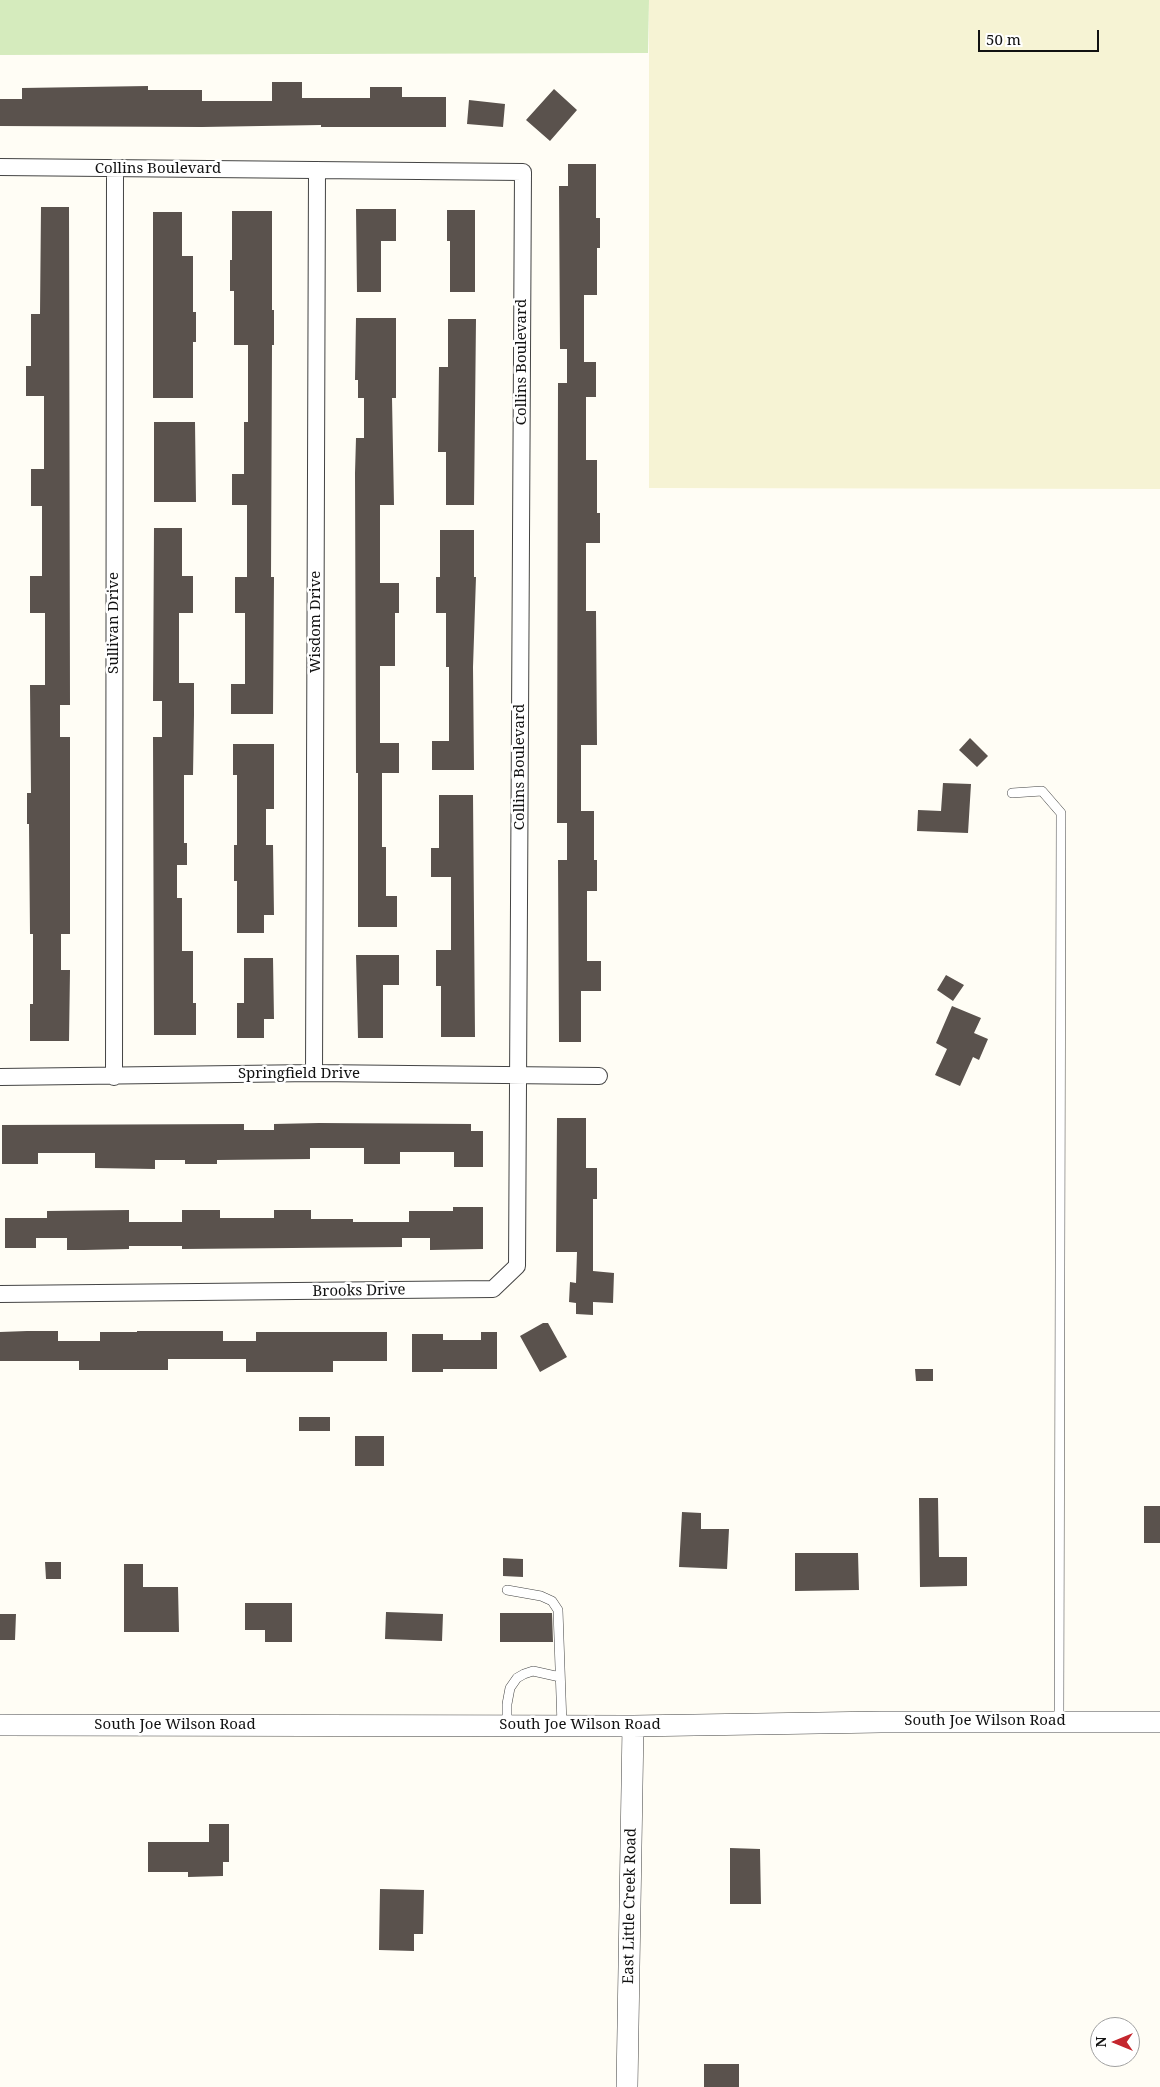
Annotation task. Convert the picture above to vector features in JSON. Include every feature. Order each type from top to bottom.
[{"type":"street","name":"Collins Boulevard","points":[[0,168],[523,172],[519,1075]]},
{"type":"street","name":"Sullivan Drive","points":[[114,1077],[115,168]]},
{"type":"street","name":"Wisdom Drive","points":[[314,1073],[317,170]]},
{"type":"street","name":"Springfield Drive","points":[[0,1077],[314,1073],[598,1076]]},
{"type":"street","name":"Brooks Drive","points":[[0,1294],[493,1290],[517,1266],[519,1075]]},
{"type":"street","name":"South Joe Wilson Road","points":[[0,1725],[633,1726],[1059,1721],[1160,1722]]},
{"type":"street","name":"East Little Creek Road","points":[[627,2087],[633,1726]]},
{"type":"lane","points":[[1012,793],[1042,791],[1061,813],[1059,1721]]},
{"type":"lane","points":[[507,1590],[541,1596],[552,1601],[558,1610],[562,1726]]},
{"type":"lane","points":[[507,1726],[507,1704],[510,1688],[518,1678],[533,1671],[560,1678]]},
{"type":"shaded area","points":[[649,0],[1160,0],[1160,489],[649,488]]},
{"type":"green space","points":[[0,0],[649,0],[648,53],[0,55]]},
{"type":"building","points":[[272,82],[302,82],[302,98],[370,98],[370,87],[402,87],[402,97],[446,97],[446,127],[321,127],[321,125],[202,127],[0,126],[0,99],[22,99],[22,88],[148,86],[148,90],[202,90],[202,101],[272,101]]},
{"type":"building","points":[[554,89],[577,110],[550,141],[526,120]]},
{"type":"building","points":[[469,100],[505,104],[503,127],[467,124]]},
{"type":"building","points":[[568,164],[596,164],[596,218],[600,218],[600,248],[597,248],[597,295],[584,295],[584,362],[596,362],[596,397],[586,397],[586,460],[597,460],[597,513],[600,513],[600,543],[586,543],[586,611],[596,611],[597,745],[581,745],[581,811],[594,811],[594,860],[597,860],[597,891],[587,891],[587,961],[601,961],[601,991],[581,991],[581,1042],[559,1042],[558,860],[567,860],[567,823],[557,823],[558,383],[567,383],[567,349],[560,349],[559,186],[568,186]]},
{"type":"building","points":[[41,207],[69,207],[70,705],[60,705],[60,737],[70,737],[70,934],[61,934],[61,970],[70,970],[69,1041],[30,1041],[30,1004],[33,1004],[33,934],[30,934],[27,793],[31,793],[30,685],[45,685],[45,613],[30,613],[30,576],[42,576],[42,506],[31,506],[31,469],[44,469],[44,396],[26,396],[26,366],[31,366],[31,314],[40,314]]},
{"type":"building","points":[[356,209],[396,209],[396,241],[381,241],[381,292],[357,292]]},
{"type":"building","points":[[447,210],[475,210],[475,292],[450,292],[450,241],[447,241]]},
{"type":"building","points":[[232,211],[272,211],[272,310],[274,310],[274,345],[272,345],[271,577],[274,577],[273,714],[231,714],[231,684],[245,684],[245,613],[235,613],[235,577],[247,577],[247,505],[232,505],[232,474],[244,474],[244,422],[248,422],[248,345],[234,345],[234,291],[230,291]]},
{"type":"building","points":[[153,212],[182,212],[182,256],[193,256],[193,312],[196,312],[196,342],[193,342],[193,398],[153,398]]},
{"type":"building","points":[[356,318],[396,318],[396,398],[392,398],[394,505],[380,505],[380,583],[399,583],[399,613],[395,613],[395,666],[380,666],[380,743],[399,743],[399,773],[382,773],[382,847],[386,847],[386,896],[397,896],[397,927],[358,927],[355,473],[356,438],[364,438],[364,398],[358,398],[358,380],[355,380]]},
{"type":"building","points":[[448,319],[476,319],[474,505],[446,505],[446,452],[438,452],[439,367],[448,367]]},
{"type":"building","points":[[154,422],[195,422],[196,502],[154,502]]},
{"type":"building","points":[[154,528],[182,528],[182,576],[193,576],[193,613],[179,613],[179,683],[194,683],[194,715],[193,775],[184,775],[184,843],[187,843],[187,865],[177,865],[177,898],[182,898],[182,951],[193,951],[193,1003],[196,1003],[196,1035],[154,1035],[153,737],[162,737],[162,701],[153,701]]},
{"type":"building","points":[[440,530],[474,530],[474,577],[476,577],[473,667],[474,770],[432,770],[432,741],[449,741],[449,667],[446,667],[446,613],[436,613],[436,577],[440,577]]},
{"type":"building","points":[[970,738],[988,756],[977,767],[959,750]]},
{"type":"building","points":[[233,744],[274,744],[274,809],[266,809],[266,845],[273,845],[274,915],[264,915],[264,933],[237,933],[237,881],[234,881],[234,845],[237,845],[237,775],[233,775]]},
{"type":"building","points":[[943,783],[971,784],[968,833],[917,831],[918,810],[941,811]]},
{"type":"building","points":[[439,795],[473,795],[475,1037],[441,1037],[441,986],[436,986],[436,950],[451,950],[451,877],[431,877],[431,848],[439,848]]},
{"type":"building","points":[[356,955],[399,955],[399,985],[383,985],[383,1038],[358,1038]]},
{"type":"building","points":[[244,958],[273,958],[274,1019],[264,1019],[264,1038],[237,1038],[237,1003],[244,1003]]},
{"type":"building","points":[[946,975],[964,985],[953,1001],[937,990]]},
{"type":"building","points":[[952,1006],[981,1018],[974,1033],[988,1039],[979,1060],[973,1057],[960,1086],[935,1075],[947,1049],[936,1043]]},
{"type":"building","points":[[557,1118],[586,1118],[586,1168],[597,1168],[597,1199],[593,1199],[593,1271],[614,1273],[613,1303],[593,1302],[593,1315],[576,1314],[576,1303],[569,1302],[570,1282],[576,1283],[577,1252],[556,1252]]},
{"type":"building","points":[[244,1124],[244,1130],[274,1130],[274,1124],[471,1124],[471,1131],[483,1131],[483,1167],[454,1167],[454,1152],[400,1152],[400,1164],[364,1164],[364,1148],[310,1148],[310,1159],[217,1160],[217,1164],[185,1164],[185,1160],[155,1160],[155,1169],[95,1168],[95,1153],[38,1153],[38,1164],[2,1164],[2,1125]]},
{"type":"building","points":[[453,1207],[483,1207],[483,1249],[430,1250],[430,1238],[402,1238],[402,1247],[182,1249],[182,1246],[129,1246],[129,1249],[67,1250],[67,1238],[36,1238],[36,1248],[5,1248],[5,1218],[47,1218],[47,1211],[129,1210],[129,1222],[182,1222],[182,1210],[220,1210],[220,1218],[274,1218],[274,1210],[311,1210],[311,1219],[353,1219],[353,1222],[409,1222],[409,1211],[453,1211]]},
{"type":"building","points":[[543,1323],[548,1323],[567,1357],[540,1372],[520,1336]]},
{"type":"building","points":[[58,1331],[58,1341],[100,1341],[100,1332],[223,1331],[223,1341],[256,1341],[256,1332],[387,1332],[387,1361],[333,1361],[333,1372],[246,1372],[246,1359],[168,1359],[168,1370],[79,1370],[79,1361],[0,1361],[0,1332]]},
{"type":"building","points":[[481,1332],[497,1332],[497,1369],[443,1369],[443,1372],[412,1372],[412,1334],[443,1334],[443,1340],[481,1340]]},
{"type":"building","points":[[915,1369],[933,1369],[933,1381],[916,1381]]},
{"type":"building","points":[[299,1417],[330,1417],[330,1431],[299,1431]]},
{"type":"building","points":[[355,1436],[384,1436],[384,1466],[355,1466]]},
{"type":"building","points":[[919,1498],[938,1498],[939,1557],[967,1557],[967,1586],[920,1587]]},
{"type":"building","points":[[1144,1506],[1160,1506],[1160,1543],[1144,1543]]},
{"type":"building","points":[[682,1512],[701,1513],[701,1529],[729,1529],[727,1569],[679,1567]]},
{"type":"building","points":[[795,1553],[858,1553],[859,1590],[795,1591]]},
{"type":"building","points":[[503,1558],[523,1559],[523,1577],[503,1576]]},
{"type":"building","points":[[45,1562],[61,1562],[61,1579],[46,1579]]},
{"type":"building","points":[[124,1564],[143,1564],[143,1587],[178,1587],[179,1632],[124,1632]]},
{"type":"building","points":[[245,1603],[292,1603],[292,1642],[265,1642],[265,1630],[245,1630]]},
{"type":"building","points":[[386,1612],[443,1614],[442,1641],[385,1639]]},
{"type":"building","points":[[500,1613],[552,1613],[553,1642],[500,1642]]},
{"type":"building","points":[[0,1614],[16,1614],[15,1640],[0,1640]]},
{"type":"building","points":[[209,1824],[229,1824],[229,1862],[223,1862],[223,1876],[188,1877],[188,1872],[148,1872],[148,1842],[209,1842]]},
{"type":"building","points":[[730,1848],[760,1849],[761,1904],[730,1904]]},
{"type":"building","points":[[380,1889],[424,1890],[423,1934],[414,1934],[414,1951],[379,1950]]},
{"type":"building","points":[[704,2064],[739,2064],[739,2087],[704,2087]]}]
